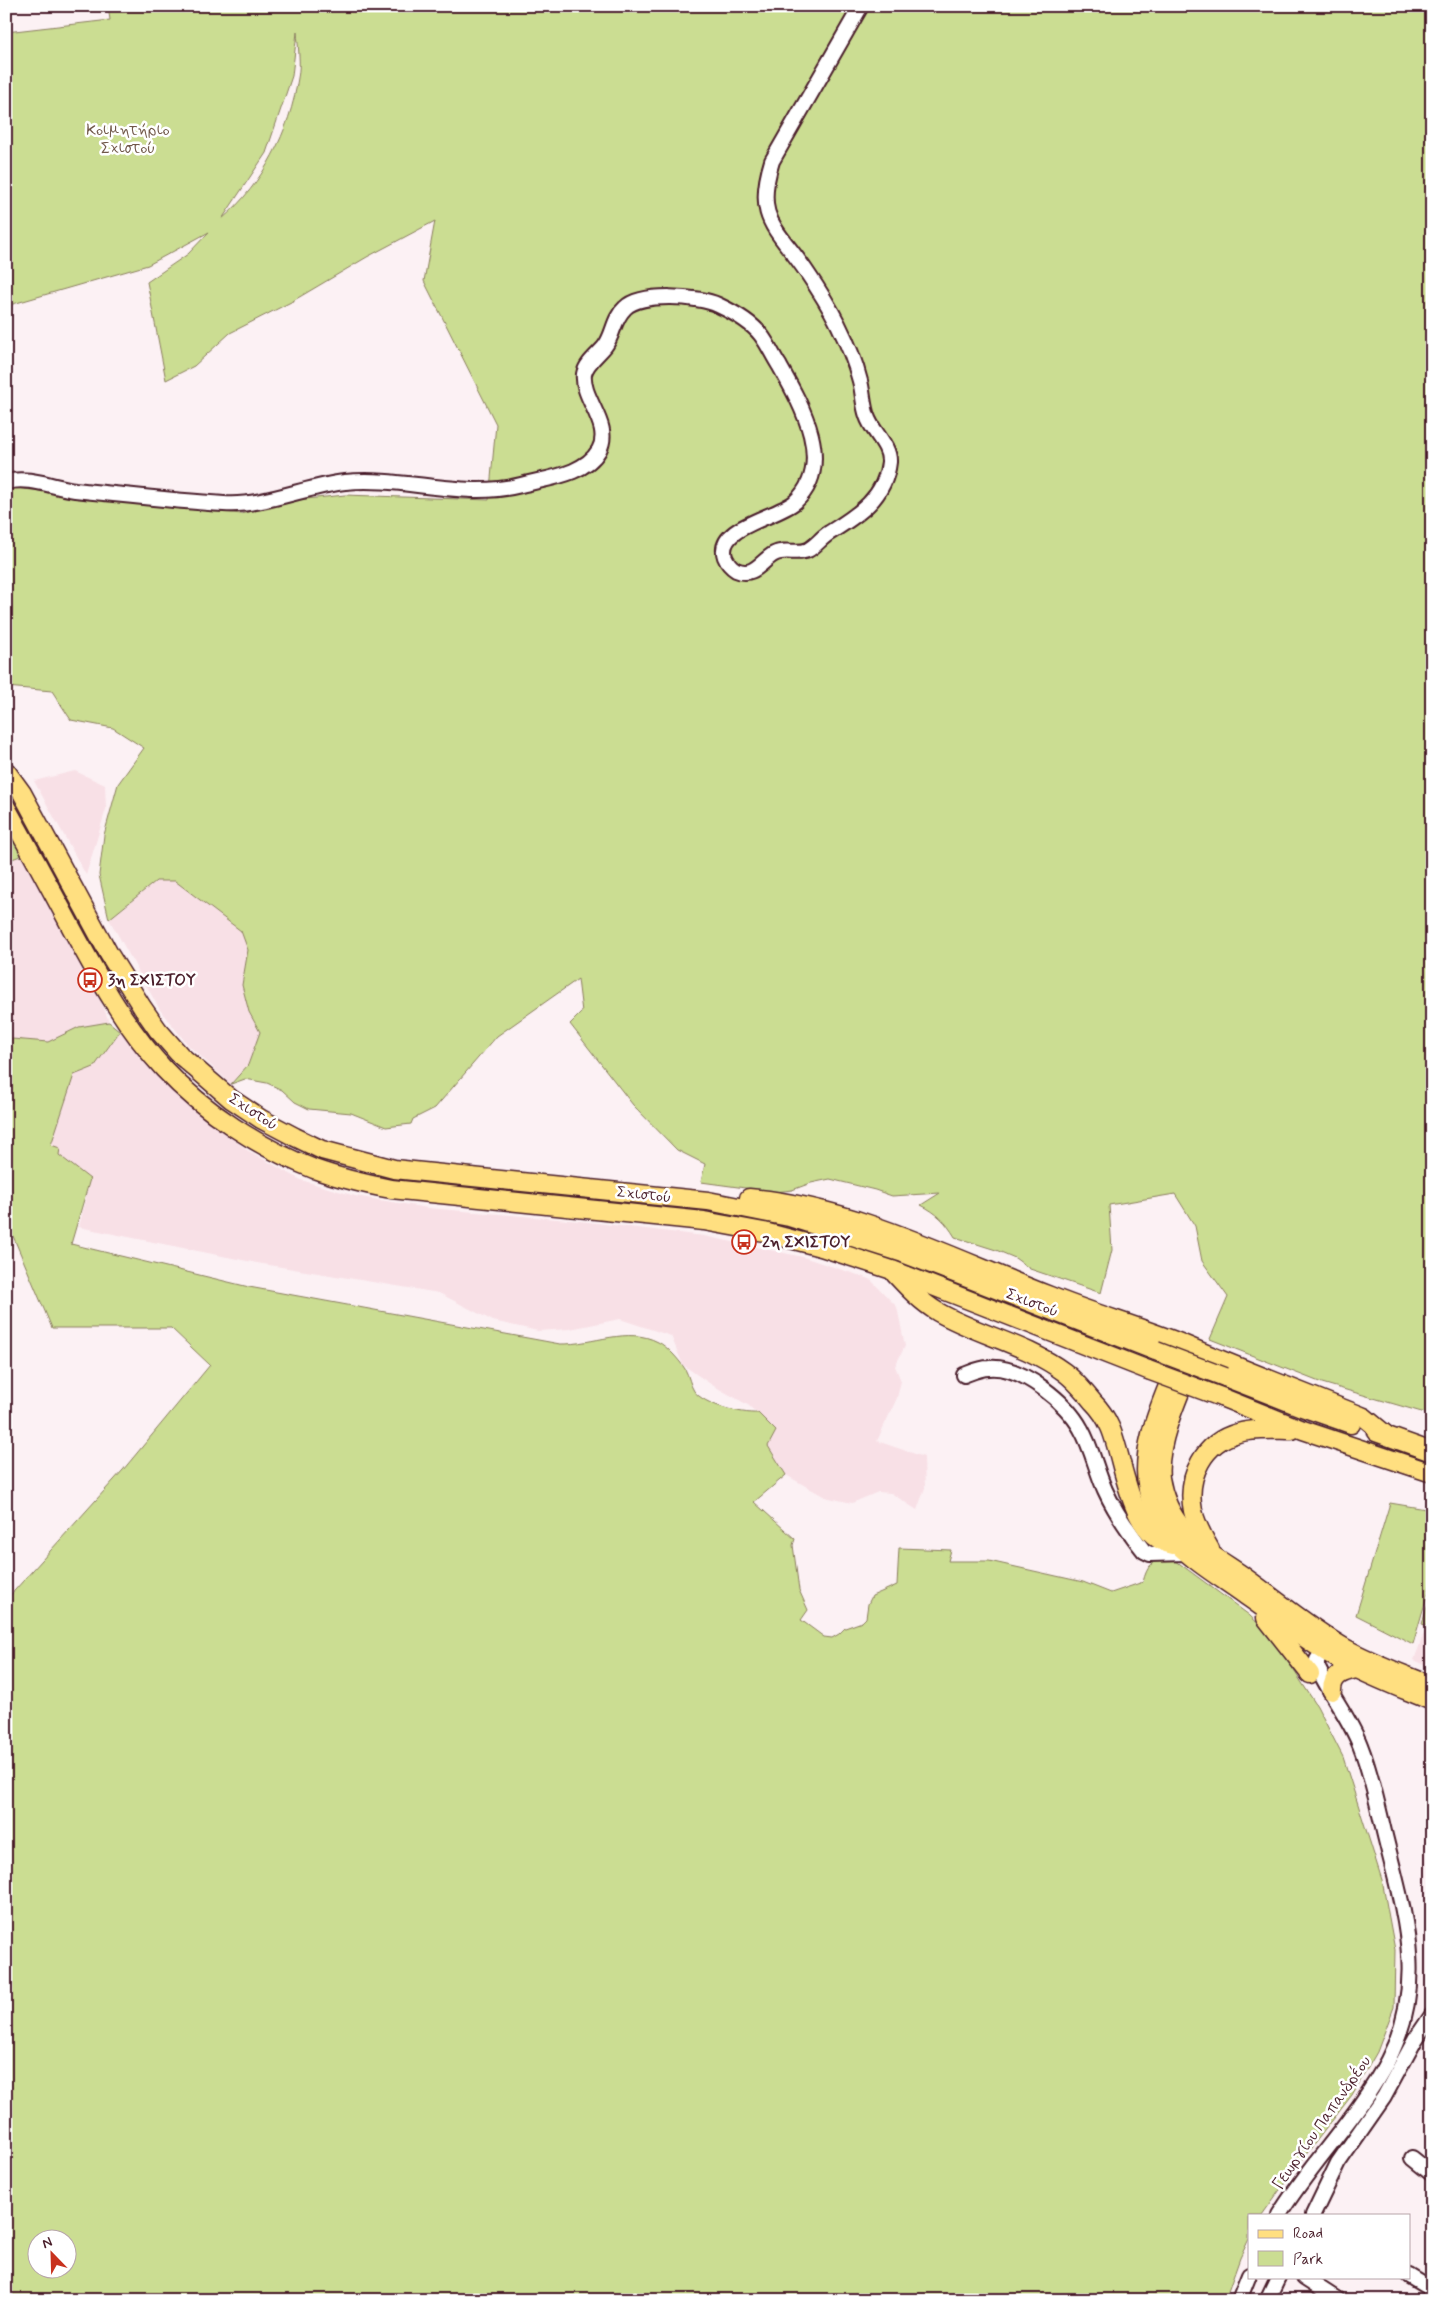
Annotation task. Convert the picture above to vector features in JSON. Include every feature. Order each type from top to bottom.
[{"type":"main road","name":"Σχιστού","points":[[6,771],[22,793],[109,954],[142,1007],[180,1055],[231,1099],[261,1119],[322,1150],[394,1169],[708,1201],[789,1217],[871,1242],[950,1270],[1302,1407],[1432,1452]]},
{"type":"main road","name":"Σχιστού","points":[[6,808],[90,963],[142,1043],[165,1070],[220,1116],[250,1137],[286,1156],[352,1181],[391,1189],[704,1221],[743,1227],[821,1247],[892,1270],[1302,1430],[1432,1473]]},
{"type":"main road","points":[[708,1201],[734,1198],[765,1199],[835,1214],[913,1241],[1364,1417],[1386,1435]]},
{"type":"main road","points":[[892,1270],[923,1302],[938,1312],[1039,1356],[1065,1373],[1082,1389],[1100,1410],[1110,1426],[1133,1501],[1143,1522],[1159,1541],[1182,1550]]},
{"type":"main road","points":[[1191,1348],[1152,1430],[1146,1456],[1148,1491],[1155,1514],[1164,1530],[1182,1550],[1323,1651],[1356,1669],[1432,1701]]},
{"type":"main road","points":[[1191,1348],[1160,1459],[1160,1479],[1170,1508],[1178,1522],[1188,1535],[1213,1554],[1346,1648],[1432,1686]]},
{"type":"main road","points":[[1213,1554],[1197,1523],[1191,1498],[1191,1486],[1200,1461],[1215,1444],[1238,1433],[1250,1430],[1302,1430]]},
{"type":"main road","points":[[1248,1596],[1310,1674]]},
{"type":"main road","points":[[1335,1698],[1334,1679],[1339,1675],[1356,1669]]},
{"type":"street","points":[[6,482],[24,479],[69,489],[235,505],[344,482],[375,481],[483,489],[509,488],[559,475],[580,468],[589,462],[600,449],[602,442],[600,424],[584,374],[586,367],[610,339],[613,324],[619,314],[633,302],[696,297],[724,308],[760,333],[798,398],[814,448],[812,475],[796,501],[764,519],[733,532],[724,544],[726,559],[736,570],[750,572],[775,553],[804,552],[810,549],[825,535],[848,523],[871,503],[888,469],[889,454],[866,415],[862,385],[855,362],[837,322],[807,272],[771,224],[765,201],[765,189],[772,161],[861,6]]},
{"type":"street","points":[[964,1375],[990,1367],[1010,1371],[1033,1382],[1054,1397],[1072,1413],[1082,1431],[1105,1490],[1117,1513],[1144,1551],[1150,1554],[1182,1550]]},
{"type":"street","name":"Γεωργίου Παπανδρέου","points":[[1307,1640],[1302,1646],[1301,1653],[1310,1674],[1335,1698]]},
{"type":"street","name":"Γεωργίου Παπανδρέου","points":[[1281,2214],[1314,2162],[1361,2103],[1388,2059],[1405,2014],[1410,1991],[1411,1966],[1407,1930],[1361,1746],[1352,1725],[1317,1666],[1317,1660],[1323,1651]]},
{"type":"street","points":[[1313,2214],[1338,2163],[1427,2031],[1432,2015]]},
{"type":"street","points":[[1412,2158],[1432,2174]]},
{"type":"street","points":[[1410,2277],[1432,2290]]},
{"type":"street","points":[[1239,2300],[1248,2278]]},
{"type":"street","points":[[1267,2300],[1278,2278]]},
{"type":"street","points":[[1304,2278],[1338,2300]]},
{"type":"shaded area","points":[[75,771],[105,785],[106,809],[86,875],[34,781]]},
{"type":"shaded area","points":[[23,855],[96,987],[109,1022],[79,1027],[48,1042],[11,1039],[6,1034],[6,873],[12,859]]},
{"type":"shaded area","points":[[156,881],[175,881],[241,931],[248,950],[242,985],[249,1012],[260,1032],[248,1065],[231,1084],[188,1045],[160,1010],[109,919]]},
{"type":"shaded area","points":[[120,1031],[153,1071],[194,1108],[247,1150],[301,1180],[355,1196],[428,1208],[579,1221],[704,1236],[803,1257],[870,1279],[897,1307],[905,1346],[895,1366],[901,1381],[897,1398],[877,1441],[924,1457],[925,1488],[917,1510],[891,1493],[878,1492],[852,1503],[825,1497],[786,1475],[768,1446],[776,1431],[748,1405],[712,1385],[683,1365],[671,1336],[620,1319],[570,1329],[538,1331],[493,1321],[439,1293],[257,1263],[79,1227],[90,1179],[63,1160],[51,1145],[74,1075],[94,1067]]},
{"type":"shaded area","points":[[1424,1633],[1432,1635],[1432,1668],[1414,1660]]},
{"type":"green space","name":"Κοιμητήριο Σχιστού","points":[[108,6],[299,6],[299,9],[308,6],[1432,6],[1432,1415],[1322,1383],[1210,1339],[1228,1297],[1202,1261],[1195,1226],[1175,1194],[1109,1205],[1112,1250],[1101,1293],[1030,1269],[1015,1258],[955,1237],[941,1218],[921,1205],[940,1193],[892,1196],[830,1179],[792,1190],[775,1192],[701,1182],[705,1164],[677,1150],[633,1105],[570,1024],[582,1012],[578,979],[497,1036],[435,1108],[413,1119],[411,1124],[386,1127],[351,1113],[309,1109],[295,1102],[282,1090],[267,1083],[245,1079],[231,1084],[248,1065],[260,1032],[249,1012],[242,985],[248,950],[241,931],[175,881],[156,881],[109,919],[99,875],[104,835],[118,784],[144,748],[113,728],[71,720],[52,691],[6,687],[6,487],[241,514],[287,501],[345,495],[489,500],[496,424],[424,281],[435,221],[367,257],[291,302],[230,333],[194,366],[166,380],[147,282],[188,254],[209,232],[148,265],[6,306],[6,32],[110,20]],"holes":[[[297,32],[299,73],[289,117],[281,137],[262,173],[250,190],[222,219],[266,153],[292,76]]]},
{"type":"green space","points":[[6,825],[23,855],[12,859],[6,873]]},
{"type":"green space","points":[[109,1022],[120,1031],[94,1067],[74,1075],[51,1145],[60,1148],[59,1155],[90,1179],[71,1244],[249,1287],[560,1344],[572,1344],[623,1336],[647,1338],[662,1344],[677,1358],[683,1366],[694,1391],[699,1396],[723,1408],[758,1413],[776,1431],[768,1446],[786,1475],[754,1502],[795,1539],[793,1545],[799,1590],[808,1610],[801,1620],[824,1637],[832,1638],[845,1628],[862,1622],[866,1618],[868,1604],[872,1596],[897,1585],[899,1548],[951,1550],[948,1561],[989,1561],[1083,1582],[1111,1593],[1143,1582],[1146,1572],[1151,1565],[1168,1555],[1249,1615],[1265,1630],[1317,1706],[1343,1757],[1382,1880],[1395,1950],[1394,2007],[1377,2052],[1352,2095],[1263,2214],[1248,2214],[1248,2241],[1225,2300],[6,2300],[6,1600],[123,1470],[210,1365],[171,1328],[52,1328],[13,1236],[6,1233],[6,1034],[12,1039],[48,1042],[79,1027]]},
{"type":"green space","points":[[1390,1503],[1432,1510],[1432,1579],[1413,1644],[1356,1615]]},
{"type":"green space","points":[[1432,1590],[1432,1627],[1422,1624]]},
{"type":"place","name":"3η ΣΧΙΣΤΟΥ","points":[[90,980]]},
{"type":"place","name":"2η ΣΧΙΣΤΟΥ","points":[[744,1242]]}]
